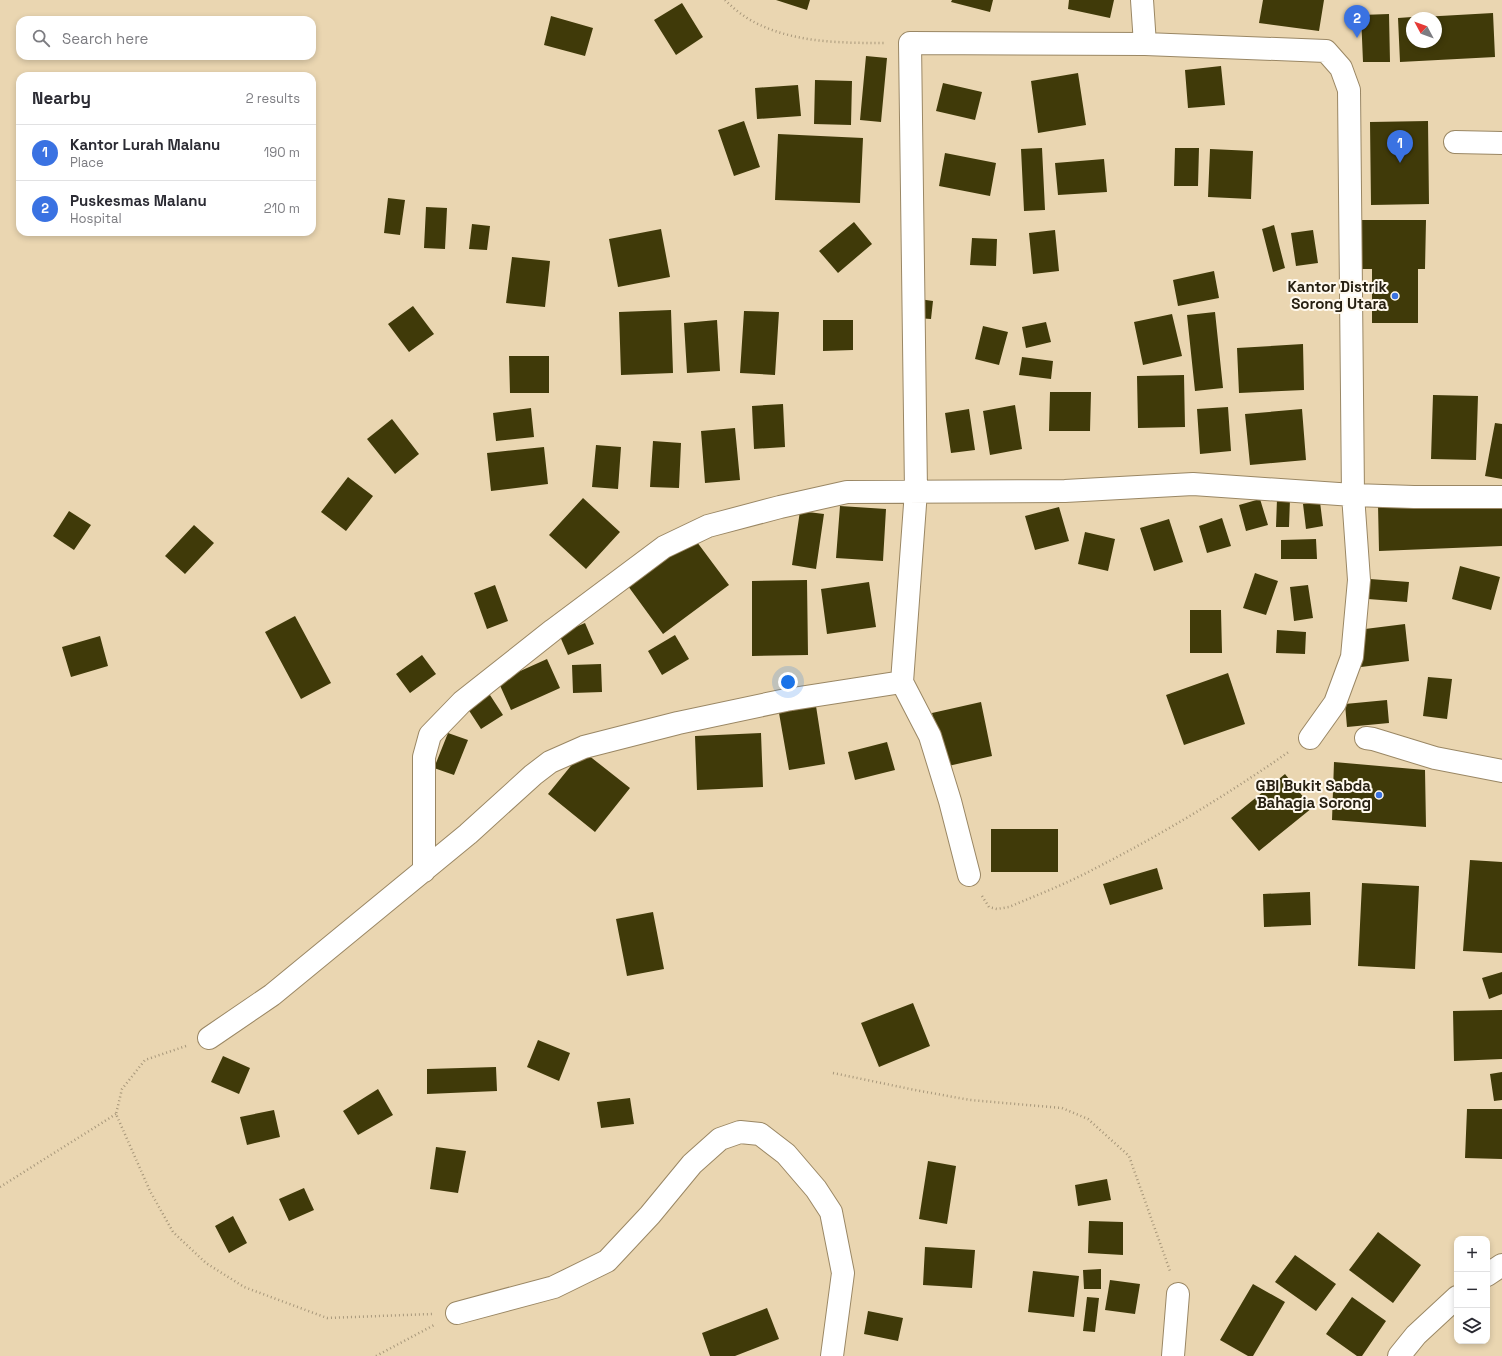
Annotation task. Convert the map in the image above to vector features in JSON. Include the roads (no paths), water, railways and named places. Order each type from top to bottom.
[{"type":"street","points":[[1142,0],[1144,44]]},
{"type":"street","points":[[969,875],[950,801],[930,736],[902,682],[916,491],[910,43],[1144,44],[1326,51],[1341,68],[1349,90],[1353,495],[1359,580],[1352,657],[1336,703],[1310,738]]},
{"type":"street","points":[[1455,142],[1502,143]]},
{"type":"street","points":[[424,871],[424,757],[430,735],[462,702],[553,630],[664,547],[708,526],[847,492],[1065,491],[1193,484],[1353,495],[1502,497]]},
{"type":"street","points":[[209,1038],[272,995],[424,871],[550,762],[584,747],[678,723],[786,700],[902,682]]},
{"type":"street","points":[[1366,738],[1435,758],[1502,771]]},
{"type":"street","points":[[457,1313],[554,1287],[607,1261],[650,1215],[692,1164],[720,1139],[740,1132],[760,1134],[786,1154],[816,1189],[831,1212],[843,1273],[832,1356]]},
{"type":"street","points":[[1490,1273],[1502,1265]]},
{"type":"street","points":[[1173,1356],[1178,1294]]},
{"type":"street","points":[[1399,1356],[1416,1335],[1454,1300]]},
{"type":"place","name":"Puskesmas Malanu","points":[[1357,38]]},
{"type":"place","name":"Kantor Lurah Malanu","points":[[1400,163]]},
{"type":"place","name":"Kantor Distrik Sorong Utara","points":[[1395,296]]},
{"type":"place","name":"GBI Bukit Sabda Bahagia Sorong","points":[[1379,795]]}]
